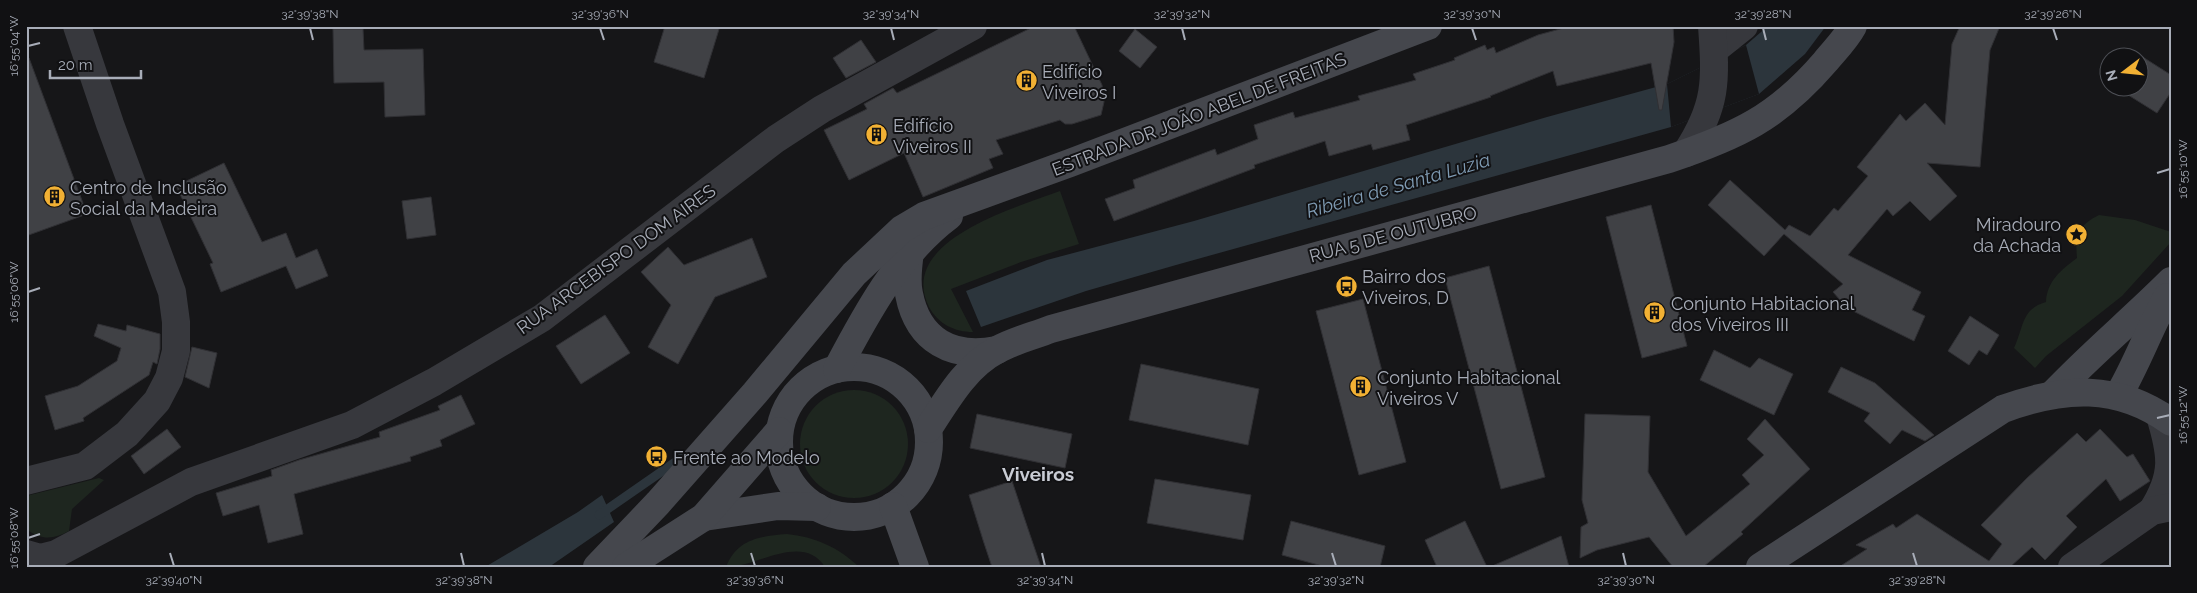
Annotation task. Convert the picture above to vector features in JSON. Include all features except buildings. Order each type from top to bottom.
[{"type":"main road","name":"ESTRADA DR JOÃO ABEL DE FREITAS","points":[[597,567],[658,503],[854,274],[902,229],[924,216],[1428,26]]},
{"type":"main road","name":"RUA 5 DE OUTUBRO","points":[[928,429],[954,388],[972,368],[997,350],[1051,329],[1686,153],[1727,138],[1777,110],[1806,84],[1854,26]]},
{"type":"main road","name":"ESTRADA DR JOÃO ABEL DE FREITAS","points":[[837,368],[860,324],[910,252],[929,230],[970,200]]},
{"type":"main road","points":[[910,252],[908,293],[921,328],[941,345],[964,353],[978,354],[997,350]]},
{"type":"main road","points":[[2054,393],[2083,362],[2144,308],[2171,280]]},
{"type":"main road","points":[[2118,396],[2132,372],[2147,333],[2171,291]]},
{"type":"main road","points":[[704,517],[778,506],[816,508],[835,515],[855,518],[875,515],[893,506],[910,493],[921,475],[928,454],[928,429],[923,413],[916,399],[895,379],[867,368],[837,368],[816,377],[799,390],[786,409],[779,430],[779,449],[783,466],[790,483],[802,497],[816,508]]},
{"type":"main road","points":[[1760,567],[2003,409],[2035,397],[2054,393],[2086,392],[2118,396],[2135,402],[2165,419]]},
{"type":"main road","points":[[626,567],[704,517],[779,430]]},
{"type":"main road","points":[[893,506],[915,567]]},
{"type":"street","points":[[26,481],[85,466],[127,434],[157,401],[170,378],[176,350],[176,322],[172,292],[110,124],[77,26]]},
{"type":"street","name":"RUA ARCEBISPO DOM AIRES","points":[[26,554],[40,558],[56,554],[191,482],[352,425],[434,382],[542,318],[776,139],[822,108],[973,26]]},
{"type":"street","points":[[1686,153],[1698,135],[1710,109],[1714,78],[1713,38],[1744,26]]},
{"type":"street","points":[[2072,567],[2162,509],[2170,449],[2165,419]]},
{"type":"shaded area","points":[[1060,191],[1079,244],[1021,262],[951,289],[973,332],[954,329],[937,318],[929,307],[923,283],[930,263],[945,245],[966,230],[991,217]]},
{"type":"shaded area","points":[[2099,215],[2135,220],[2171,232],[2171,242],[2122,296],[2046,356],[2035,368],[2014,348],[2024,320],[2032,309],[2046,302],[2052,282],[2060,272],[2077,258],[2076,244],[2079,232],[2086,223]]},
{"type":"shaded area","points":[[854,390],[875,394],[892,406],[904,423],[908,444],[904,465],[892,482],[875,494],[854,498],[833,494],[816,482],[804,465],[800,444],[804,423],[816,406],[833,394]]},
{"type":"shaded area","points":[[99,478],[104,480],[72,509],[69,531],[47,538],[31,533],[26,529],[26,499],[30,495]]},
{"type":"shaded area","points":[[787,534],[817,540],[826,544],[843,554],[859,567],[825,567],[816,557],[805,552],[792,552],[738,566],[726,567],[736,550],[743,545],[759,538]]},
{"type":"water","points":[[1768,26],[1826,26],[1805,54],[1759,94],[1671,127],[1086,291],[981,327],[966,291],[1047,260],[1194,221],[1547,117],[1667,84],[1746,45]]},
{"type":"water","points":[[602,495],[614,522],[549,567],[485,567],[578,512]]},
{"type":"pier","points":[[1746,45],[1759,94],[1671,127],[1667,84]]},
{"type":"waterway","name":"Ribeira de Santa Luzia","points":[[599,515],[684,456]]},
{"type":"place","name":"Edifício Viveiros I","points":[[1026,81]]},
{"type":"place","name":"Edifício Viveiros II","points":[[877,135]]},
{"type":"place","name":"Centro de Inclusão Social da Madeira","points":[[54,197]]},
{"type":"place","name":"Miradouro da Achada","points":[[2077,234]]},
{"type":"place","name":"Bairro dos Viveiros, D","points":[[1346,286]]},
{"type":"place","name":"Conjunto Habitacional dos Viveiros III","points":[[1655,313]]},
{"type":"place","name":"Conjunto Habitacional Viveiros V","points":[[1361,387]]},
{"type":"place","name":"Frente ao Modelo","points":[[657,457]]},
{"type":"district","name":"Viveiros","points":[[1038,474]]}]
